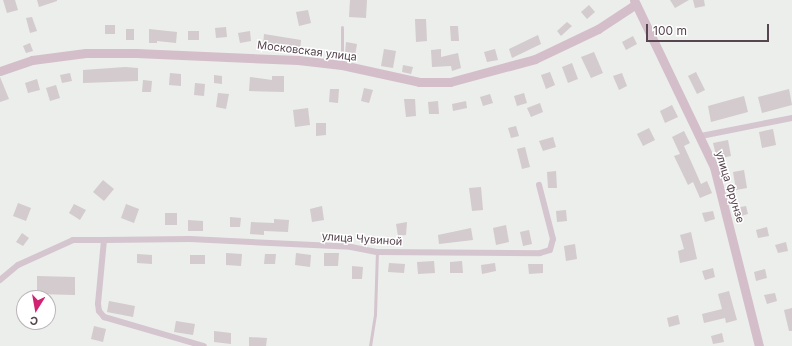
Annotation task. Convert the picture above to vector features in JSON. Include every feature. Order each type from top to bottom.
[{"type":"street","name":"Московская улица","points":[[0,71],[32,60],[86,53],[247,57],[342,66],[419,82],[450,82],[535,59],[598,29],[638,1]]},
{"type":"street","name":"улица Фрунзе","points":[[638,1],[701,136],[714,168],[752,308],[759,346]]},
{"type":"street","points":[[701,136],[792,118]]},
{"type":"street","name":"улица Чувиной","points":[[0,280],[18,265],[73,240],[190,239],[352,247],[377,252],[513,254],[546,252],[552,246],[553,239],[538,185]]},
{"type":"street","points":[[104,240],[98,304],[99,311],[104,317],[204,346]]},
{"type":"lane","points":[[342,27],[342,66]]},
{"type":"lane","points":[[370,346],[375,314],[377,252]]},
{"type":"building","points":[[3,0],[15,0],[18,10],[7,13]]},
{"type":"building","points":[[37,0],[57,0],[57,1],[39,7]]},
{"type":"building","points":[[350,0],[367,0],[366,18],[349,17]]},
{"type":"building","points":[[670,0],[689,0],[675,8]]},
{"type":"building","points":[[693,0],[704,0],[705,6],[695,8]]},
{"type":"building","points":[[589,5],[595,12],[587,19],[581,12]]},
{"type":"building","points":[[308,10],[311,23],[299,26],[296,12]]},
{"type":"building","points":[[32,17],[37,31],[30,33],[26,18]]},
{"type":"building","points":[[415,19],[426,19],[427,41],[416,42]]},
{"type":"building","points":[[567,22],[572,26],[561,36],[557,31]]},
{"type":"building","points":[[105,25],[115,25],[115,34],[105,34]]},
{"type":"building","points":[[450,26],[458,26],[459,41],[451,41]]},
{"type":"building","points":[[226,27],[227,37],[216,38],[215,28]]},
{"type":"building","points":[[126,29],[134,29],[134,40],[126,40]]},
{"type":"building","points":[[149,29],[177,32],[176,43],[157,41],[157,43],[149,43]]},
{"type":"building","points":[[188,31],[199,31],[199,40],[188,40]]},
{"type":"building","points":[[250,31],[251,41],[240,43],[238,33]]},
{"type":"building","points":[[264,34],[301,40],[300,51],[263,45]]},
{"type":"building","points":[[538,35],[541,44],[512,58],[509,49]]},
{"type":"building","points":[[633,36],[637,44],[626,50],[622,42]]},
{"type":"building","points":[[346,42],[357,44],[355,56],[345,54]]},
{"type":"building","points":[[30,43],[33,51],[26,53],[23,46]]},
{"type":"building","points":[[384,49],[396,51],[393,68],[381,66]]},
{"type":"building","points":[[441,49],[441,57],[458,53],[461,68],[452,71],[451,66],[432,67],[431,50]]},
{"type":"building","points":[[495,49],[498,60],[487,62],[484,52]]},
{"type":"building","points":[[594,52],[603,73],[591,78],[581,57]]},
{"type":"building","points":[[572,63],[578,79],[568,83],[562,67]]},
{"type":"building","points":[[403,65],[413,67],[411,74],[402,72]]},
{"type":"building","points":[[125,67],[138,68],[138,81],[83,83],[83,70]]},
{"type":"building","points":[[550,72],[555,85],[546,89],[541,75]]},
{"type":"building","points":[[696,72],[705,90],[697,94],[688,76]]},
{"type":"building","points":[[70,73],[72,81],[62,83],[60,75]]},
{"type":"building","points":[[170,73],[181,74],[181,86],[169,85]]},
{"type":"building","points":[[622,73],[627,86],[619,90],[613,76]]},
{"type":"building","points":[[214,75],[222,76],[222,84],[214,83]]},
{"type":"building","points":[[272,76],[284,76],[284,92],[249,91],[250,77],[272,80]]},
{"type":"building","points":[[0,77],[9,99],[0,102]]},
{"type":"building","points":[[37,79],[40,90],[28,93],[25,83]]},
{"type":"building","points":[[143,80],[152,81],[151,92],[142,92]]},
{"type":"building","points":[[195,83],[205,84],[204,96],[194,95]]},
{"type":"building","points":[[56,85],[60,98],[50,101],[46,88]]},
{"type":"building","points":[[364,88],[373,90],[369,103],[361,101]]},
{"type":"building","points":[[330,89],[339,89],[338,103],[329,102]]},
{"type":"building","points":[[789,89],[792,105],[762,113],[758,97]]},
{"type":"building","points":[[218,93],[229,94],[226,109],[216,107]]},
{"type":"building","points":[[524,93],[527,103],[517,106],[514,96]]},
{"type":"building","points":[[490,94],[493,103],[483,106],[480,97]]},
{"type":"building","points":[[744,96],[748,112],[711,122],[708,106]]},
{"type":"building","points":[[404,99],[415,99],[416,116],[406,117]]},
{"type":"building","points":[[438,101],[439,114],[429,114],[428,102]]},
{"type":"building","points":[[466,101],[467,108],[453,111],[452,104]]},
{"type":"building","points":[[540,103],[543,112],[531,117],[527,108]]},
{"type":"building","points":[[672,105],[678,117],[665,123],[660,111]]},
{"type":"building","points":[[308,108],[310,125],[295,127],[293,110]]},
{"type":"building","points":[[316,123],[326,123],[326,135],[316,136]]},
{"type":"building","points":[[516,126],[519,136],[511,138],[508,128]]},
{"type":"building","points":[[649,128],[655,140],[643,146],[637,134]]},
{"type":"building","points":[[773,129],[776,145],[762,148],[759,132]]},
{"type":"building","points":[[684,131],[690,143],[684,146],[701,184],[707,181],[712,193],[700,198],[693,182],[688,185],[674,156],[680,154],[672,137]]},
{"type":"building","points":[[553,137],[556,147],[543,151],[539,141]]},
{"type":"building","points":[[728,140],[731,156],[717,159],[713,143]]},
{"type":"building","points":[[525,147],[530,167],[522,169],[517,149]]},
{"type":"building","points":[[744,170],[747,188],[736,190],[733,172]]},
{"type":"building","points":[[556,171],[557,188],[548,188],[547,172]]},
{"type":"building","points":[[103,180],[114,189],[104,201],[93,192]]},
{"type":"building","points":[[481,187],[483,210],[472,211],[469,188]]},
{"type":"building","points":[[18,203],[31,208],[26,221],[13,216]]},
{"type":"building","points":[[74,204],[86,210],[80,220],[69,213]]},
{"type":"building","points":[[126,204],[139,209],[134,223],[121,218]]},
{"type":"building","points":[[322,206],[324,220],[312,222],[310,209]]},
{"type":"building","points":[[746,206],[748,214],[737,217],[735,208]]},
{"type":"building","points":[[566,210],[567,221],[557,222],[556,211]]},
{"type":"building","points":[[713,211],[715,219],[705,222],[702,213]]},
{"type":"building","points":[[165,213],[177,213],[177,225],[165,225]]},
{"type":"building","points":[[230,217],[241,218],[240,227],[230,227]]},
{"type":"building","points":[[274,219],[289,220],[288,232],[264,231],[264,235],[250,234],[251,222],[274,223]]},
{"type":"building","points":[[188,220],[203,221],[203,231],[188,231]]},
{"type":"building","points":[[407,222],[406,235],[398,236],[396,224]]},
{"type":"building","points":[[506,225],[509,242],[496,245],[493,228]]},
{"type":"building","points":[[767,227],[769,236],[758,238],[756,230]]},
{"type":"building","points":[[471,228],[473,240],[439,244],[438,235]]},
{"type":"building","points":[[529,230],[532,244],[523,246],[520,232]]},
{"type":"building","points":[[691,232],[697,259],[680,263],[678,251],[684,249],[680,235]]},
{"type":"building","points":[[22,233],[29,238],[23,246],[16,242]]},
{"type":"building","points":[[786,242],[788,251],[778,253],[775,245]]},
{"type":"building","points":[[575,244],[577,259],[566,261],[564,246]]},
{"type":"building","points":[[226,253],[242,254],[241,266],[226,265]]},
{"type":"building","points":[[296,253],[311,255],[310,267],[295,265]]},
{"type":"building","points":[[324,253],[339,253],[338,266],[324,266]]},
{"type":"building","points":[[137,254],[152,255],[152,264],[137,263]]},
{"type":"building","points":[[265,254],[276,254],[275,264],[264,264]]},
{"type":"building","points":[[190,255],[205,255],[205,264],[190,264]]},
{"type":"building","points":[[434,261],[435,273],[418,274],[417,262]]},
{"type":"building","points":[[462,261],[463,273],[450,273],[450,262]]},
{"type":"building","points":[[389,263],[405,264],[404,273],[388,272]]},
{"type":"building","points":[[495,263],[496,271],[482,274],[481,265]]},
{"type":"building","points":[[528,264],[543,264],[543,273],[529,274]]},
{"type":"building","points":[[352,266],[363,267],[362,279],[352,279]]},
{"type":"building","points":[[713,268],[715,277],[705,280],[702,271]]},
{"type":"building","points":[[765,269],[767,278],[756,281],[754,272]]},
{"type":"building","points":[[37,276],[75,277],[75,295],[56,294],[56,290],[37,290]]},
{"type":"building","points":[[729,291],[737,320],[726,323],[725,318],[704,323],[702,314],[722,309],[718,294]]},
{"type":"building","points":[[775,293],[777,301],[767,304],[764,295]]},
{"type":"building","points":[[109,301],[135,306],[133,317],[107,312]]},
{"type":"building","points":[[792,308],[792,331],[789,331],[784,310]]},
{"type":"building","points":[[678,315],[680,324],[669,327],[667,318]]},
{"type":"building","points":[[176,321],[195,324],[193,335],[174,332]]},
{"type":"building","points":[[94,326],[106,329],[103,342],[91,339]]},
{"type":"building","points":[[214,331],[231,333],[231,344],[214,342]]},
{"type":"building","points":[[722,333],[724,342],[713,344],[711,336]]},
{"type":"building","points":[[249,337],[267,338],[266,346],[249,346]]}]
